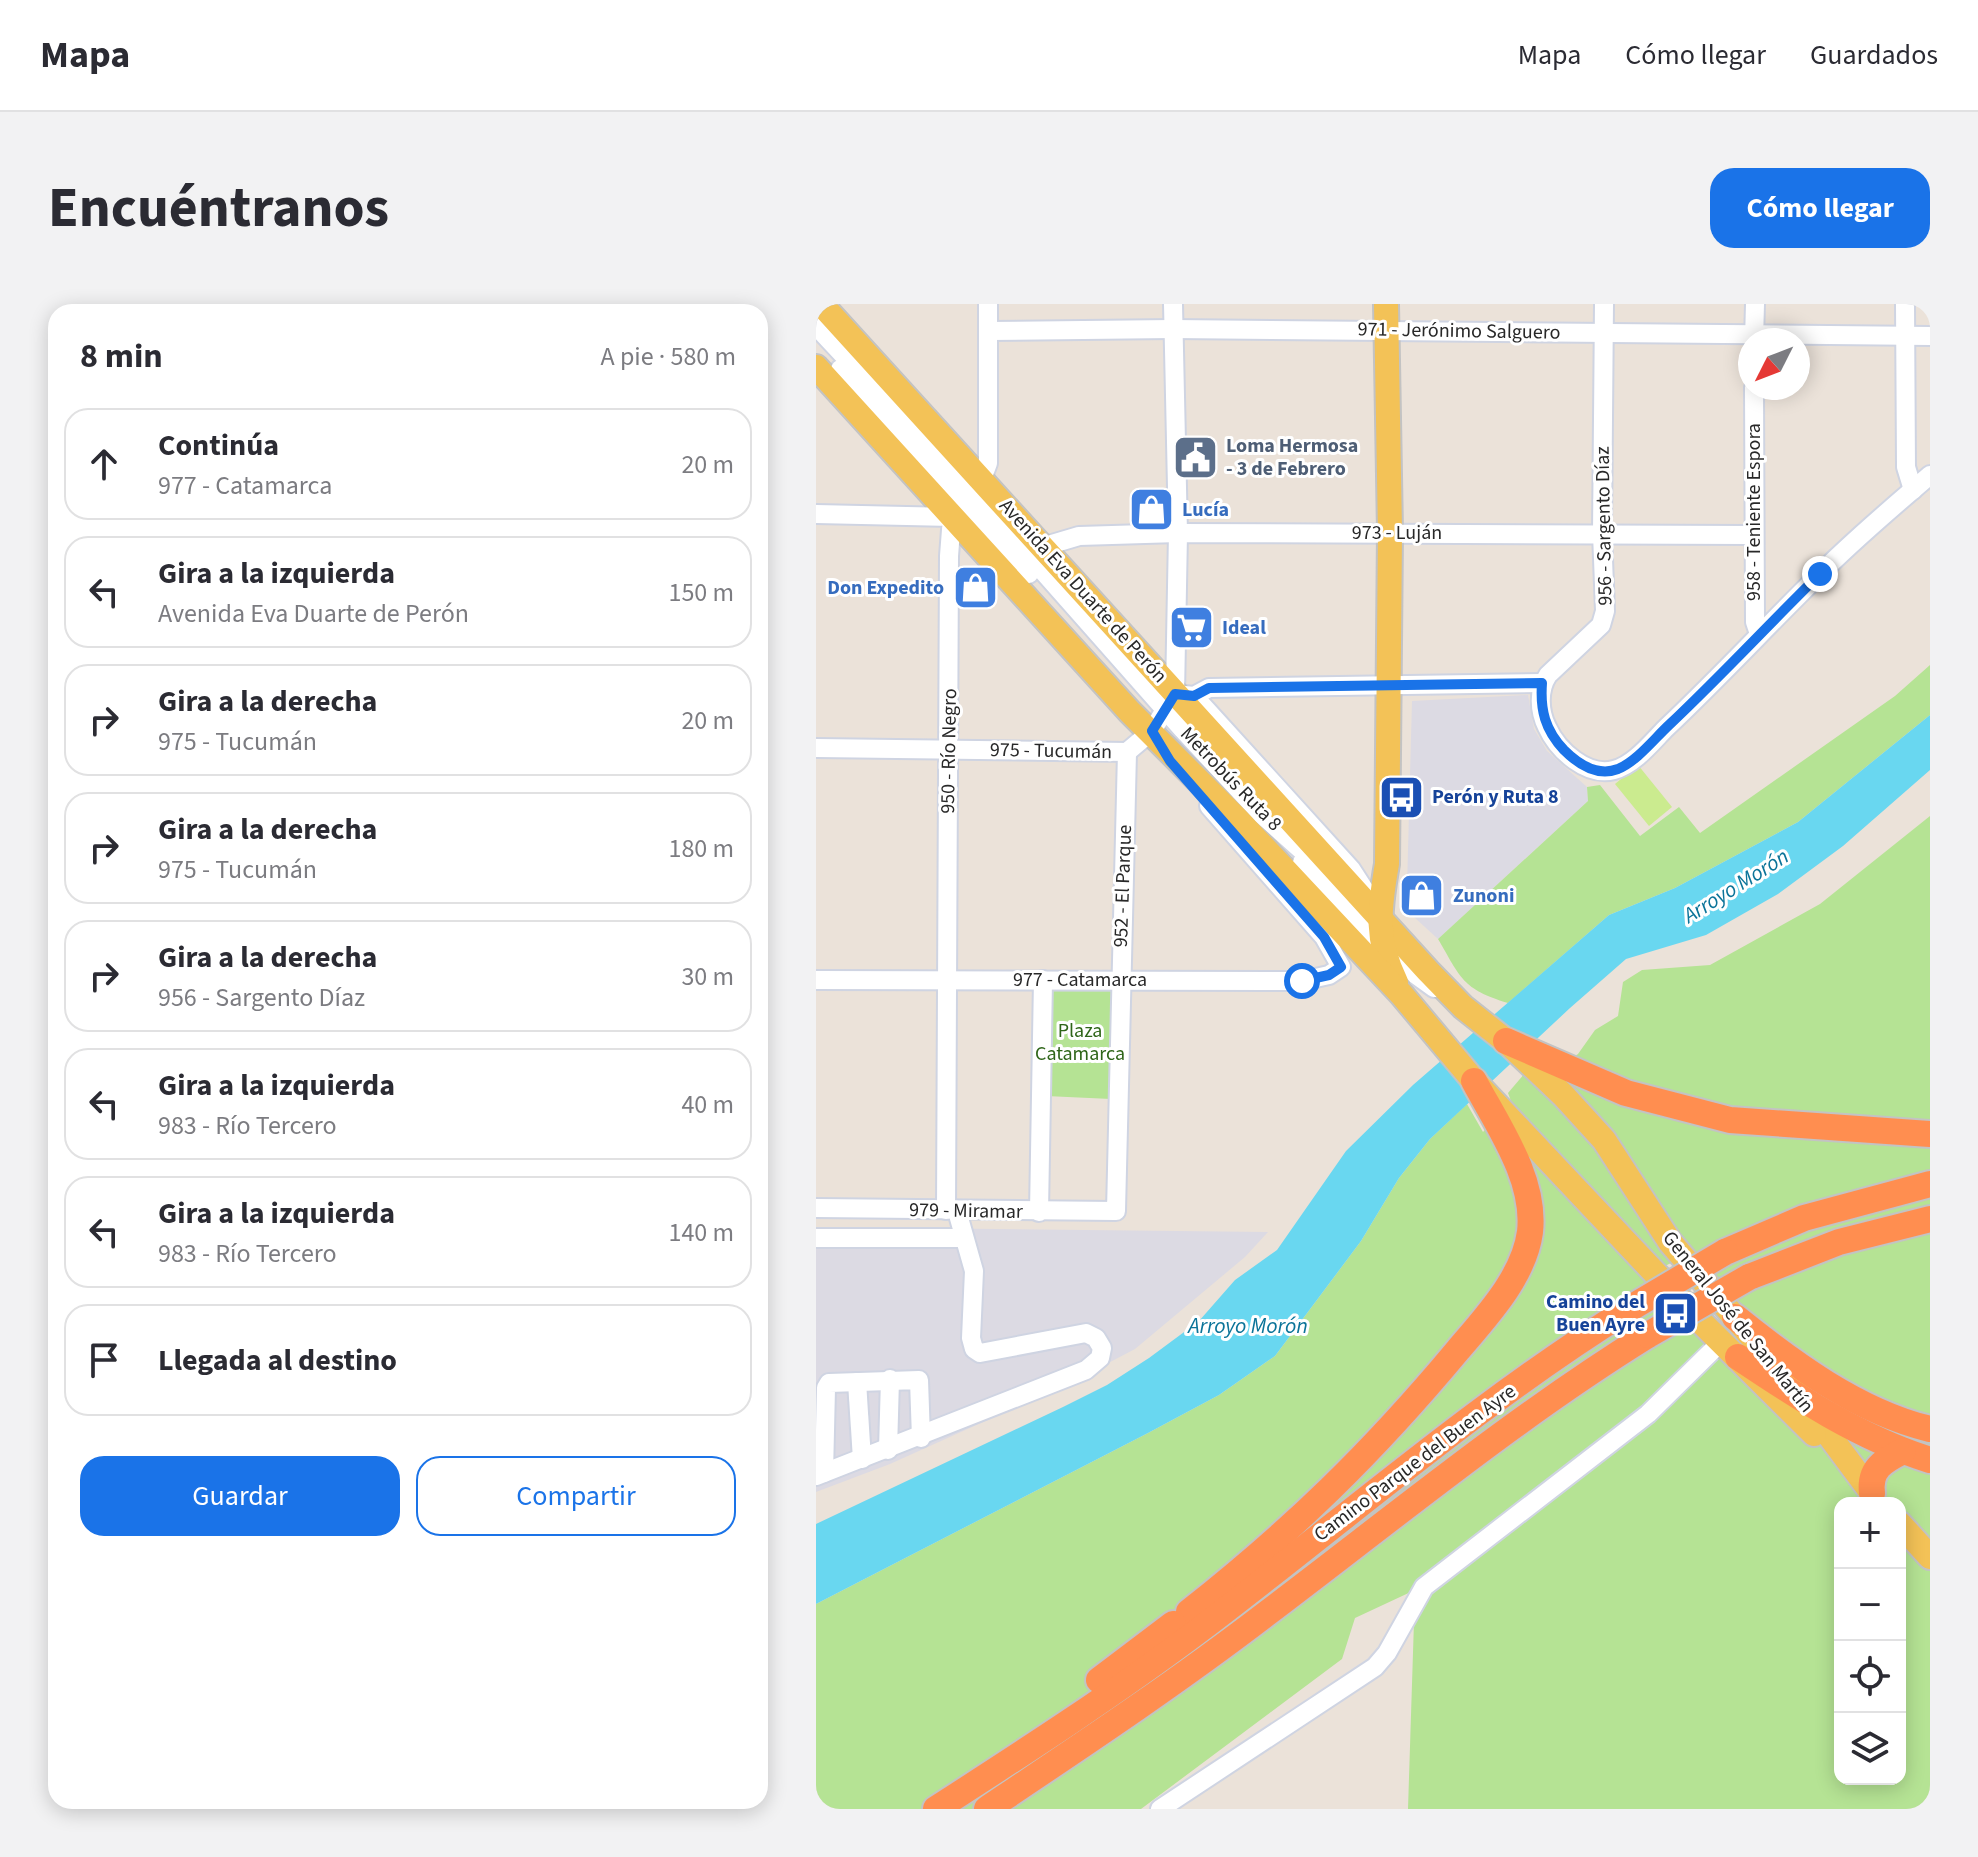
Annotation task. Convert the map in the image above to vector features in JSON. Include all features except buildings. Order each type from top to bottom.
[{"type":"highway","points":[[1506,1041],[1550,1071],[1730,1120],[1930,1134]]},
{"type":"highway","points":[[929,1809],[1271,1547],[1349,1474],[1477,1327],[1517,1271],[1526,1250],[1530,1207],[1525,1183],[1500,1116],[1474,1081]]},
{"type":"highway","name":"Camino Parque del Buen Ayre","points":[[936,1809],[1042,1741],[1200,1629],[1496,1401],[1629,1309],[1725,1252],[1804,1218],[1930,1184]]},
{"type":"highway","name":"Camino Parque del Buen Ayre","points":[[987,1809],[1074,1753],[1262,1618],[1523,1418],[1648,1335],[1749,1277],[1793,1257],[1930,1219]]},
{"type":"highway","points":[[1874,1234],[1930,1235]]},
{"type":"highway","points":[[1735,1317],[1827,1382],[1892,1416],[1930,1429]]},
{"type":"highway","points":[[1730,1350],[1806,1403],[1903,1451],[1930,1460]]},
{"type":"highway","points":[[1876,1497],[1870,1480],[1876,1468],[1903,1451]]},
{"type":"main road","name":"Avenida Eva Duarte de Perón","points":[[821,304],[841,326],[1130,712],[1169,709]]},
{"type":"main road","points":[[1372,928],[1387,864],[1390,532],[1386,304]]},
{"type":"main road","name":"Avenida Eva Duarte de Perón","points":[[816,367],[967,498],[1042,547],[1265,838],[1474,1081]]},
{"type":"main road","name":"Avenida Eva Duarte de Perón","points":[[1169,709],[1372,928],[1506,1041]]},
{"type":"main road","points":[[1265,838],[1334,907],[1372,928],[1402,995]]},
{"type":"main road","name":"General José de San Martín","points":[[1550,1071],[1604,1140],[1670,1242],[1806,1403],[1875,1497]]},
{"type":"main road","name":"General José de San Martín","points":[[1500,1116],[1875,1497]]},
{"type":"main road","points":[[1906,1531],[1930,1557]]},
{"type":"street","name":"950 - Río Negro","points":[[921,1438],[1086,1370],[1100,1358],[1102,1348],[1096,1338],[1086,1333],[1017,1348],[980,1353],[974,1349],[971,1338],[974,1271],[951,1210],[945,980],[949,749],[967,498],[988,463],[988,304]]},
{"type":"street","points":[[1169,709],[1178,533],[1173,304]]},
{"type":"street","name":"956 - Sargento Díaz","points":[[1542,683],[1604,619],[1604,304]]},
{"type":"street","points":[[1754,328],[1755,304]]},
{"type":"street","points":[[1905,304],[1906,467],[1913,490]]},
{"type":"street","points":[[816,326],[919,436]]},
{"type":"street","points":[[841,326],[865,368],[967,498]]},
{"type":"street","name":"971 - Jerónimo Salguero","points":[[988,331],[1386,330],[1738,336]]},
{"type":"street","name":"971 - Jerónimo Salguero","points":[[1810,336],[1930,336]]},
{"type":"street","points":[[816,344],[967,498]]},
{"type":"street","name":"958 - Teniente Espora","points":[[1754,400],[1753,535],[1755,622],[1759,634]]},
{"type":"street","points":[[1542,683],[1546,726],[1574,760],[1592,770],[1604,771],[1627,763],[1732,666],[1759,634],[1820,574],[1930,475]]},
{"type":"street","points":[[816,514],[967,498]]},
{"type":"street","name":"973 - Luján","points":[[1042,547],[1079,536],[1178,533],[1753,535]]},
{"type":"street","name":"975 - Tucumán","points":[[816,748],[1127,752],[1169,709],[1209,688],[1542,683]]},
{"type":"street","name":"Avenida Eva Duarte de Perón","points":[[1169,709],[1170,761],[1324,937],[1341,967]]},
{"type":"street","name":"952 - El Parque","points":[[1116,1211],[1119,980],[1127,752]]},
{"type":"street","name":"Metrobús Ruta 8","points":[[1265,838],[1304,864],[1372,928]]},
{"type":"street","name":"977 - Catamarca","points":[[816,980],[1302,981],[1329,975],[1341,967]]},
{"type":"street","points":[[1039,1212],[1043,980]]},
{"type":"street","name":"979 - Miramar","points":[[816,1208],[1116,1211]]},
{"type":"street","points":[[816,1238],[963,1238]]},
{"type":"street","points":[[1160,1809],[1375,1667],[1387,1653],[1424,1587],[1730,1350]]},
{"type":"street","points":[[915,1378],[920,1383],[921,1438],[820,1474],[826,1388],[829,1383],[915,1378]]},
{"type":"street","points":[[888,1450],[890,1379]]},
{"type":"street","points":[[857,1382],[862,1459]]},
{"type":"shaded area","points":[[1528,695],[1534,729],[1547,751],[1587,787],[1588,801],[1438,939],[1402,906],[1407,888],[1412,701]]},
{"type":"shaded area","points":[[816,1227],[1268,1232],[1245,1257],[1135,1349],[1074,1381],[890,1464],[816,1492]]},
{"type":"green space","points":[[1930,665],[1930,715],[1798,822],[1675,888],[1609,915],[1508,1003],[1472,987],[1452,963],[1438,939],[1588,801],[1587,787],[1600,785],[1640,836],[1679,807],[1700,833],[1895,696]]},
{"type":"green space","points":[[1638,765],[1672,807],[1649,826],[1615,784]]},
{"type":"green space","points":[[1930,816],[1930,1809],[1408,1809],[1415,1590],[1355,1618],[1342,1659],[1141,1809],[816,1809],[816,1604],[1219,1395],[1275,1356],[1361,1241],[1399,1178],[1430,1139],[1467,1104],[1483,1132],[1495,1119],[1866,1487],[1544,1077],[1578,1054],[1595,1030],[1618,1016],[1623,982],[1642,970],[1710,965],[1820,904]]},
{"type":"green space","name":"Plaza Catamarca","points":[[1050,986],[1115,989],[1111,1099],[1046,1096]]},
{"type":"green space","points":[[1525,1073],[1591,1137],[1675,1261],[1665,1266],[1511,1101],[1508,1093]]},
{"type":"water","name":"Arroyo Morón","points":[[1930,715],[1930,770],[1843,846],[1778,894],[1706,935],[1626,959],[1430,1139],[1399,1178],[1361,1241],[1275,1356],[1219,1395],[816,1604],[816,1524],[1063,1407],[1107,1385],[1149,1358],[1199,1321],[1235,1280],[1277,1250],[1346,1151],[1413,1085],[1609,915],[1675,888],[1798,822]]},
{"type":"place","name":"Loma Hermosa - 3 de Febrero","points":[[1195,457]]},
{"type":"place","name":"Lucía","points":[[1151,510]]},
{"type":"place","name":"Don Expedito","points":[[975,588]]},
{"type":"place","name":"Ideal","points":[[1191,628]]},
{"type":"place","name":"Perón y Ruta 8","points":[[1401,797]]},
{"type":"place","name":"Zunoni","points":[[1422,896]]},
{"type":"place","name":"Camino del Buen Ayre","points":[[1676,1314]]},
{"type":"route","points":[[1302,981],[1336,972],[1341,967],[1339,960],[1324,937],[1170,761],[1152,731],[1175,694],[1194,696],[1209,688],[1542,683],[1542,712],[1555,740],[1574,760],[1592,770],[1616,770],[1640,752],[1732,666],[1759,634],[1820,574]]}]
